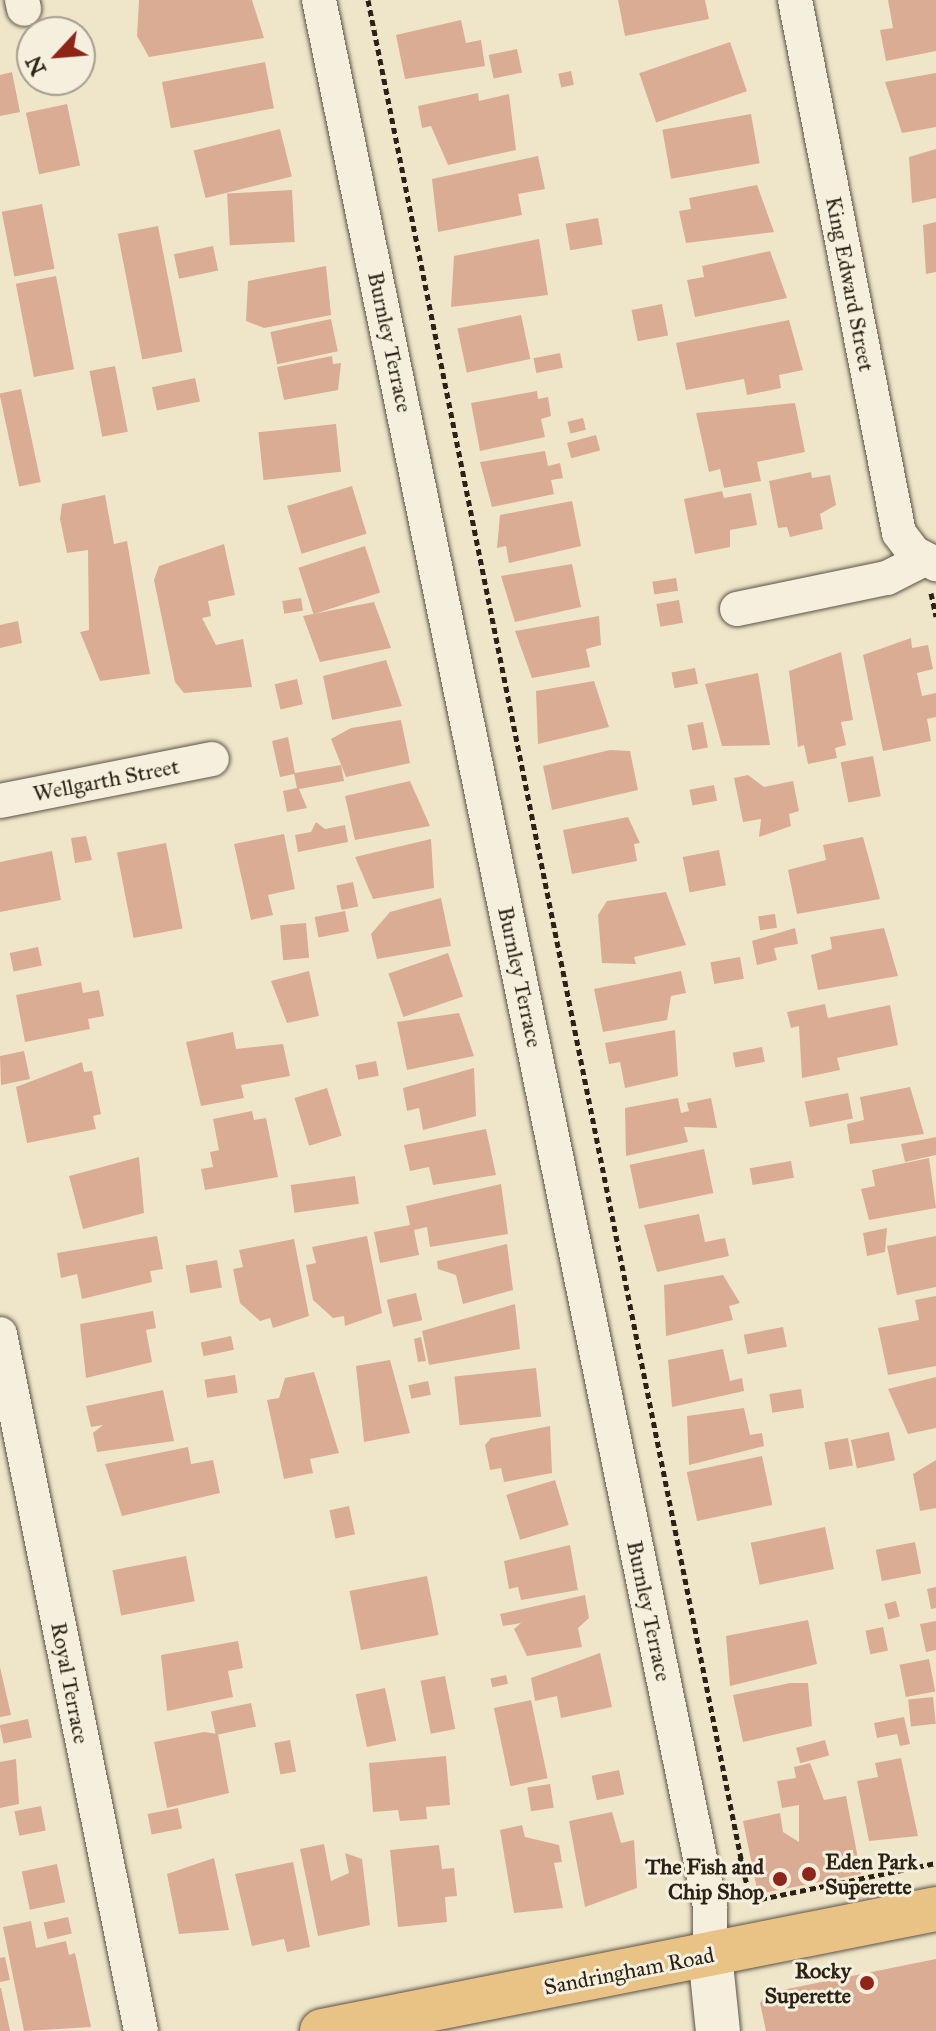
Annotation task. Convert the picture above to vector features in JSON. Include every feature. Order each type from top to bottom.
[{"type":"main road","name":"Sandringham Road","points":[[322,2031],[936,1909]]},
{"type":"street","name":"Burnley Terrace","points":[[319,0],[692,1820],[710,1911],[710,1954]]},
{"type":"street","name":"King Edward Street","points":[[737,609],[887,578],[929,562],[899,533],[795,0]]},
{"type":"street","name":"Wellgarth Street","points":[[0,801],[212,759]]},
{"type":"street","name":"Royal Terrace","points":[[0,1334],[141,2031]]},
{"type":"street","points":[[710,1954],[718,2031]]},
{"type":"path","points":[[368,0],[751,1901],[936,1863]]},
{"type":"path","points":[[692,1820],[741,1859]]},
{"type":"building","points":[[139,0],[252,0],[264,38],[149,57],[137,36]]},
{"type":"building","points":[[618,0],[705,0],[709,19],[625,36]]},
{"type":"building","points":[[888,0],[936,0],[936,51],[886,61],[880,30],[893,28]]},
{"type":"building","points":[[461,20],[466,43],[481,40],[485,66],[405,79],[396,35]]},
{"type":"building","points":[[730,42],[747,91],[656,122],[639,73]]},
{"type":"building","points":[[517,49],[522,72],[494,79],[489,55]]},
{"type":"building","points":[[265,62],[274,108],[171,128],[162,82]]},
{"type":"building","points":[[571,71],[574,85],[561,87],[558,74]]},
{"type":"building","points":[[12,72],[20,112],[0,116],[0,75]]},
{"type":"building","points":[[936,73],[936,127],[902,133],[885,82]]},
{"type":"building","points":[[478,93],[479,101],[509,94],[516,150],[448,165],[431,126],[422,128],[418,106]]},
{"type":"building","points":[[67,104],[80,166],[39,174],[26,113]]},
{"type":"building","points":[[751,114],[760,163],[671,179],[662,130]]},
{"type":"building","points":[[280,129],[292,177],[205,198],[194,151]]},
{"type":"building","points":[[936,149],[936,198],[912,203],[909,157]]},
{"type":"building","points":[[538,156],[545,189],[518,194],[522,215],[438,232],[432,179]]},
{"type":"building","points":[[757,185],[774,232],[686,243],[679,211],[691,209],[689,198]]},
{"type":"building","points":[[292,190],[295,242],[230,245],[227,193]]},
{"type":"building","points":[[42,204],[55,269],[14,277],[2,212]]},
{"type":"building","points":[[598,218],[603,245],[570,250],[566,224]]},
{"type":"building","points":[[936,222],[936,272],[926,274],[923,225]]},
{"type":"building","points":[[158,226],[182,352],[142,359],[118,234]]},
{"type":"building","points":[[539,239],[548,295],[451,307],[454,256]]},
{"type":"building","points":[[213,246],[218,270],[179,279],[174,254]]},
{"type":"building","points":[[770,251],[787,298],[695,317],[687,280],[704,277],[702,266]]},
{"type":"building","points":[[326,266],[331,315],[264,328],[246,321],[248,281]]},
{"type":"building","points":[[56,276],[74,369],[34,377],[16,284]]},
{"type":"building","points":[[662,304],[668,335],[638,341],[632,310]]},
{"type":"building","points":[[521,315],[530,359],[467,373],[457,329]]},
{"type":"building","points":[[331,319],[338,351],[277,364],[270,332]]},
{"type":"building","points":[[789,320],[803,370],[779,375],[781,388],[747,395],[744,379],[686,390],[676,343]]},
{"type":"building","points":[[560,353],[563,368],[536,373],[533,358]]},
{"type":"building","points":[[332,356],[333,364],[341,363],[338,390],[284,400],[277,367]]},
{"type":"building","points":[[115,366],[128,432],[102,437],[89,371]]},
{"type":"building","points":[[195,378],[200,401],[157,411],[152,387]]},
{"type":"building","points":[[21,389],[41,482],[19,486],[0,393]]},
{"type":"building","points":[[537,391],[538,399],[548,397],[551,416],[541,419],[545,437],[480,451],[471,403]]},
{"type":"building","points":[[795,403],[805,452],[757,462],[761,481],[724,488],[720,469],[709,472],[696,413]]},
{"type":"building","points":[[583,418],[586,430],[570,434],[567,422]]},
{"type":"building","points":[[336,424],[341,472],[263,480],[258,432]]},
{"type":"building","points":[[596,435],[600,450],[571,458],[567,443]]},
{"type":"building","points":[[545,451],[548,466],[560,463],[563,478],[551,480],[554,494],[492,507],[480,462]]},
{"type":"building","points":[[811,472],[812,478],[830,475],[836,505],[820,514],[823,529],[790,537],[787,527],[778,528],[769,481]]},
{"type":"building","points":[[352,486],[367,534],[302,554],[287,506]]},
{"type":"building","points":[[722,491],[724,498],[751,493],[757,525],[730,530],[730,547],[695,554],[684,499]]},
{"type":"building","points":[[105,495],[114,544],[127,541],[150,674],[100,681],[80,632],[89,630],[88,550],[67,553],[60,519],[62,504]]},
{"type":"building","points":[[572,501],[581,546],[509,563],[506,546],[497,548],[500,515]]},
{"type":"building","points":[[224,544],[235,595],[208,601],[211,616],[202,618],[216,645],[243,639],[252,687],[184,693],[175,682],[154,580],[159,566]]},
{"type":"building","points":[[365,546],[380,593],[314,614],[298,568]]},
{"type":"building","points":[[572,564],[581,607],[515,622],[501,576]]},
{"type":"building","points":[[676,578],[678,591],[654,595],[652,582]]},
{"type":"building","points":[[301,598],[303,611],[284,614],[282,601]]},
{"type":"building","points":[[679,600],[683,623],[660,627],[656,604]]},
{"type":"building","points":[[374,602],[391,648],[320,662],[303,616]]},
{"type":"building","points":[[599,616],[601,645],[586,649],[590,667],[532,678],[515,631]]},
{"type":"building","points":[[18,621],[22,643],[0,648],[0,625]]},
{"type":"building","points":[[911,638],[912,648],[928,645],[933,669],[917,673],[922,696],[936,693],[936,717],[927,719],[931,741],[883,751],[863,655]]},
{"type":"building","points":[[841,652],[853,720],[841,722],[846,745],[835,748],[837,758],[808,764],[804,745],[798,747],[789,671]]},
{"type":"building","points":[[386,660],[402,706],[332,720],[323,676]]},
{"type":"building","points":[[695,668],[698,684],[674,688],[671,673]]},
{"type":"building","points":[[758,673],[770,745],[722,746],[705,684]]},
{"type":"building","points":[[297,679],[303,704],[280,710],[275,684]]},
{"type":"building","points":[[594,681],[609,727],[538,744],[536,691]]},
{"type":"building","points":[[401,720],[410,763],[346,777],[331,739],[351,728]]},
{"type":"building","points":[[703,722],[708,748],[692,751],[687,725]]},
{"type":"building","points":[[288,737],[295,773],[341,765],[344,781],[299,789],[307,808],[287,812],[283,791],[297,788],[294,774],[280,777],[272,741]]},
{"type":"building","points":[[610,750],[630,751],[638,790],[552,810],[543,766]]},
{"type":"building","points":[[873,756],[881,796],[848,803],[841,762]]},
{"type":"building","points":[[748,775],[764,787],[793,781],[799,811],[789,814],[791,826],[759,837],[761,819],[743,822],[734,778]]},
{"type":"building","points":[[410,781],[430,826],[355,840],[345,796]]},
{"type":"building","points":[[714,785],[717,801],[693,805],[689,790]]},
{"type":"building","points":[[628,817],[640,843],[634,844],[637,861],[572,874],[563,830]]},
{"type":"building","points":[[316,822],[325,829],[345,825],[348,842],[298,852],[295,835],[311,832]]},
{"type":"building","points":[[284,834],[295,889],[268,895],[273,915],[251,920],[234,844]]},
{"type":"building","points":[[86,836],[92,860],[75,863],[71,838]]},
{"type":"building","points":[[863,837],[880,899],[797,914],[788,870],[826,860],[823,845]]},
{"type":"building","points":[[431,839],[434,888],[373,899],[355,857]]},
{"type":"building","points":[[166,843],[183,928],[134,938],[117,853]]},
{"type":"building","points":[[719,850],[726,885],[690,892],[683,857]]},
{"type":"building","points":[[52,851],[61,900],[0,912],[0,862]]},
{"type":"building","points":[[353,882],[358,906],[342,910],[336,886]]},
{"type":"building","points":[[666,892],[686,945],[634,957],[636,964],[602,963],[598,915],[607,901]]},
{"type":"building","points":[[441,898],[451,946],[377,959],[371,934],[390,912]]},
{"type":"building","points":[[345,911],[349,932],[319,938],[315,917]]},
{"type":"building","points":[[775,914],[777,928],[760,930],[758,916]]},
{"type":"building","points":[[306,923],[309,958],[283,960],[280,925]]},
{"type":"building","points":[[795,928],[798,944],[774,948],[777,960],[757,965],[752,941]]},
{"type":"building","points":[[884,928],[898,976],[818,990],[811,955],[832,949],[830,937]]},
{"type":"building","points":[[38,947],[42,966],[14,972],[10,953]]},
{"type":"building","points":[[448,953],[463,996],[403,1017],[388,974]]},
{"type":"building","points":[[740,957],[744,979],[714,984],[710,962]]},
{"type":"building","points":[[309,971],[319,1016],[287,1023],[271,981]]},
{"type":"building","points":[[681,971],[686,993],[671,996],[667,1020],[603,1032],[594,989]]},
{"type":"building","points":[[81,982],[83,993],[99,990],[104,1016],[88,1019],[90,1029],[25,1042],[16,995]]},
{"type":"building","points":[[825,1004],[828,1018],[890,1005],[898,1045],[837,1058],[840,1070],[802,1078],[799,1026],[791,1028],[787,1012]]},
{"type":"building","points":[[459,1013],[474,1056],[407,1070],[397,1022]]},
{"type":"building","points":[[675,1030],[678,1076],[625,1088],[620,1062],[609,1064],[605,1043]]},
{"type":"building","points":[[233,1032],[236,1049],[283,1044],[290,1076],[241,1085],[244,1098],[201,1106],[186,1042]]},
{"type":"building","points":[[762,1047],[765,1062],[735,1067],[733,1053]]},
{"type":"building","points":[[24,1051],[30,1079],[1,1085],[0,1056]]},
{"type":"building","points":[[376,1061],[379,1076],[358,1080],[355,1065]]},
{"type":"building","points":[[82,1062],[84,1072],[92,1071],[101,1114],[93,1116],[96,1129],[27,1143],[16,1087]]},
{"type":"building","points":[[474,1068],[476,1116],[423,1130],[419,1108],[407,1111],[403,1088]]},
{"type":"building","points":[[910,1087],[924,1134],[850,1144],[847,1124],[864,1120],[860,1097]]},
{"type":"building","points":[[327,1088],[342,1136],[309,1146],[294,1098]]},
{"type":"building","points":[[848,1093],[853,1119],[810,1127],[805,1101]]},
{"type":"building","points":[[678,1098],[681,1113],[689,1111],[687,1103],[711,1098],[717,1128],[684,1127],[688,1142],[626,1156],[625,1108]]},
{"type":"building","points":[[252,1111],[254,1120],[266,1118],[278,1177],[205,1190],[201,1169],[213,1167],[210,1152],[219,1150],[213,1119]]},
{"type":"building","points":[[486,1129],[496,1175],[433,1185],[429,1167],[410,1171],[404,1145]]},
{"type":"building","points":[[936,1137],[936,1155],[905,1162],[901,1144]]},
{"type":"building","points":[[704,1149],[713,1193],[639,1209],[630,1165]]},
{"type":"building","points":[[139,1157],[144,1213],[83,1229],[69,1176]]},
{"type":"building","points":[[929,1158],[936,1208],[869,1220],[861,1189],[875,1186],[872,1170]]},
{"type":"building","points":[[791,1161],[794,1178],[753,1185],[750,1168]]},
{"type":"building","points":[[355,1176],[359,1204],[295,1213],[291,1185]]},
{"type":"building","points":[[501,1184],[508,1234],[430,1247],[427,1227],[414,1230],[419,1255],[380,1263],[374,1232],[410,1225],[406,1206]]},
{"type":"building","points":[[699,1214],[705,1242],[725,1238],[729,1256],[657,1272],[644,1225]]},
{"type":"building","points":[[887,1228],[885,1252],[867,1256],[863,1233]]},
{"type":"building","points":[[157,1236],[163,1269],[150,1271],[152,1282],[82,1299],[77,1274],[61,1278],[57,1253]]},
{"type":"building","points":[[367,1236],[382,1313],[345,1326],[344,1316],[333,1318],[313,1300],[306,1265],[316,1263],[312,1247]]},
{"type":"building","points":[[936,1236],[936,1287],[897,1295],[887,1246]]},
{"type":"building","points":[[294,1239],[309,1316],[273,1328],[270,1318],[260,1321],[240,1303],[233,1269],[243,1267],[239,1250]]},
{"type":"building","points":[[507,1244],[513,1290],[463,1304],[456,1275],[438,1269],[437,1261]]},
{"type":"building","points":[[217,1260],[222,1288],[190,1293],[185,1266]]},
{"type":"building","points":[[723,1275],[740,1303],[729,1306],[733,1320],[666,1336],[664,1285]]},
{"type":"building","points":[[416,1293],[422,1320],[393,1327],[387,1300]]},
{"type":"building","points":[[936,1296],[936,1366],[888,1375],[878,1328],[919,1320],[915,1300]]},
{"type":"building","points":[[515,1304],[520,1349],[429,1365],[422,1331]]},
{"type":"building","points":[[153,1311],[156,1328],[146,1330],[152,1362],[86,1378],[80,1324]]},
{"type":"building","points":[[783,1327],[787,1347],[748,1354],[744,1335]]},
{"type":"building","points":[[231,1336],[234,1350],[204,1356],[201,1342]]},
{"type":"building","points":[[421,1337],[426,1361],[418,1362],[414,1339]]},
{"type":"building","points":[[723,1349],[730,1381],[742,1378],[744,1391],[672,1407],[668,1360]]},
{"type":"building","points":[[390,1360],[410,1433],[364,1442],[356,1366]]},
{"type":"building","points":[[536,1368],[541,1417],[460,1425],[454,1377]]},
{"type":"building","points":[[314,1372],[339,1453],[310,1459],[313,1473],[284,1479],[267,1400],[279,1398],[285,1378]]},
{"type":"building","points":[[235,1375],[238,1393],[207,1398],[204,1380]]},
{"type":"building","points":[[936,1377],[936,1428],[908,1434],[888,1389]]},
{"type":"building","points":[[428,1381],[431,1395],[411,1399],[408,1385]]},
{"type":"building","points":[[801,1389],[804,1408],[772,1413],[769,1394]]},
{"type":"building","points":[[163,1390],[174,1441],[97,1452],[93,1433],[103,1425],[91,1427],[86,1406]]},
{"type":"building","points":[[744,1408],[750,1435],[762,1433],[764,1446],[689,1465],[687,1416]]},
{"type":"building","points":[[550,1426],[552,1473],[504,1482],[501,1468],[490,1470],[485,1445],[491,1438]]},
{"type":"building","points":[[889,1432],[895,1460],[857,1468],[851,1440]]},
{"type":"building","points":[[848,1438],[853,1466],[829,1470],[824,1442]]},
{"type":"building","points":[[188,1447],[191,1464],[213,1460],[220,1493],[122,1516],[105,1464]]},
{"type":"building","points":[[762,1456],[772,1505],[697,1521],[687,1472]]},
{"type":"building","points":[[936,1460],[936,1508],[920,1511],[913,1474]]},
{"type":"building","points":[[555,1480],[569,1525],[520,1540],[506,1495]]},
{"type":"building","points":[[349,1506],[355,1534],[335,1539],[329,1510]]},
{"type":"building","points":[[825,1527],[834,1569],[760,1585],[751,1543]]},
{"type":"building","points":[[915,1542],[921,1573],[882,1581],[876,1550]]},
{"type":"building","points":[[570,1545],[578,1590],[521,1600],[518,1587],[509,1589],[504,1561]]},
{"type":"building","points":[[186,1556],[195,1601],[121,1615],[112,1570]]},
{"type":"building","points":[[427,1576],[438,1635],[361,1650],[349,1591]]},
{"type":"building","points":[[936,1587],[936,1608],[931,1609],[927,1589]]},
{"type":"building","points":[[585,1595],[589,1618],[578,1628],[582,1647],[527,1656],[514,1629],[521,1623],[503,1626],[500,1614]]},
{"type":"building","points":[[896,1601],[900,1617],[888,1619],[884,1604]]},
{"type":"building","points":[[808,1620],[817,1664],[730,1686],[726,1636]]},
{"type":"building","points":[[936,1621],[936,1650],[926,1652],[920,1624]]},
{"type":"building","points":[[883,1627],[888,1650],[870,1654],[865,1631]]},
{"type":"building","points":[[238,1641],[243,1668],[228,1671],[233,1697],[167,1711],[161,1655]]},
{"type":"building","points":[[600,1653],[612,1707],[561,1718],[557,1696],[535,1701],[531,1678]]},
{"type":"building","points":[[929,1659],[935,1691],[906,1697],[900,1665]]},
{"type":"building","points":[[0,1667],[11,1715],[0,1717]]},
{"type":"building","points":[[506,1675],[508,1684],[492,1687],[490,1679]]},
{"type":"building","points":[[445,1676],[455,1729],[431,1734],[420,1681]]},
{"type":"building","points":[[790,1683],[808,1683],[812,1726],[743,1742],[733,1695]]},
{"type":"building","points":[[385,1688],[396,1741],[367,1747],[356,1694]]},
{"type":"building","points":[[933,1697],[936,1724],[911,1726],[908,1700]]},
{"type":"building","points":[[531,1700],[548,1778],[510,1786],[494,1708]]},
{"type":"building","points":[[251,1703],[256,1726],[216,1735],[211,1712]]},
{"type":"building","points":[[904,1717],[910,1744],[900,1746],[897,1734],[877,1738],[874,1723]]},
{"type":"building","points":[[28,1719],[32,1738],[4,1744],[0,1725]]},
{"type":"building","points":[[204,1732],[218,1734],[229,1793],[167,1808],[154,1742]]},
{"type":"building","points":[[290,1740],[296,1771],[280,1774],[274,1743]]},
{"type":"building","points":[[825,1740],[829,1755],[800,1763],[796,1748]]},
{"type":"building","points":[[446,1756],[450,1805],[426,1807],[427,1819],[400,1821],[398,1810],[373,1812],[369,1763]]},
{"type":"building","points":[[901,1758],[918,1836],[869,1841],[857,1781],[878,1777],[875,1763]]},
{"type":"building","points":[[16,1759],[19,1804],[0,1808],[0,1762]]},
{"type":"building","points":[[810,1763],[824,1800],[846,1796],[861,1874],[758,1894],[743,1821],[780,1813],[783,1832],[799,1842],[799,1805],[782,1808],[777,1781],[796,1778],[794,1767]]},
{"type":"building","points":[[619,1770],[624,1794],[597,1800],[592,1776]]},
{"type":"building","points":[[550,1784],[554,1808],[531,1811],[527,1788]]},
{"type":"building","points":[[41,1806],[46,1831],[19,1836],[14,1811]]},
{"type":"building","points":[[178,1808],[182,1829],[152,1835],[148,1814]]},
{"type":"building","points":[[612,1812],[621,1843],[634,1840],[637,1888],[585,1907],[569,1821]]},
{"type":"building","points":[[522,1825],[525,1837],[559,1845],[562,1862],[554,1863],[563,1908],[514,1913],[500,1830]]},
{"type":"building","points":[[324,1844],[331,1881],[349,1873],[345,1853],[362,1859],[370,1925],[318,1936],[300,1849]]},
{"type":"building","points":[[439,1845],[442,1869],[454,1868],[457,1896],[445,1897],[447,1922],[398,1927],[390,1850]]},
{"type":"building","points":[[214,1858],[229,1930],[179,1934],[167,1874]]},
{"type":"building","points":[[293,1862],[310,1947],[287,1952],[284,1939],[252,1946],[235,1874]]},
{"type":"building","points":[[57,1864],[65,1902],[30,1910],[22,1871]]},
{"type":"building","points":[[68,1917],[72,1934],[47,1939],[44,1923]]},
{"type":"building","points":[[31,1921],[36,1948],[66,1941],[69,1955],[75,1953],[91,2027],[24,2031],[3,1927]]},
{"type":"building","points":[[5,1957],[10,1980],[0,1982],[0,1958]]},
{"type":"building","points":[[936,1959],[936,2031],[766,2031],[760,2003],[767,1993]]},
{"type":"building","points":[[1,1988],[10,2031],[0,2031]]},
{"type":"place","name":"Eden Park Superette","points":[[809,1874]]},
{"type":"place","name":"The Fish and Chip Shop","points":[[780,1879]]},
{"type":"place","name":"Rocky Superette","points":[[867,1983]]}]
